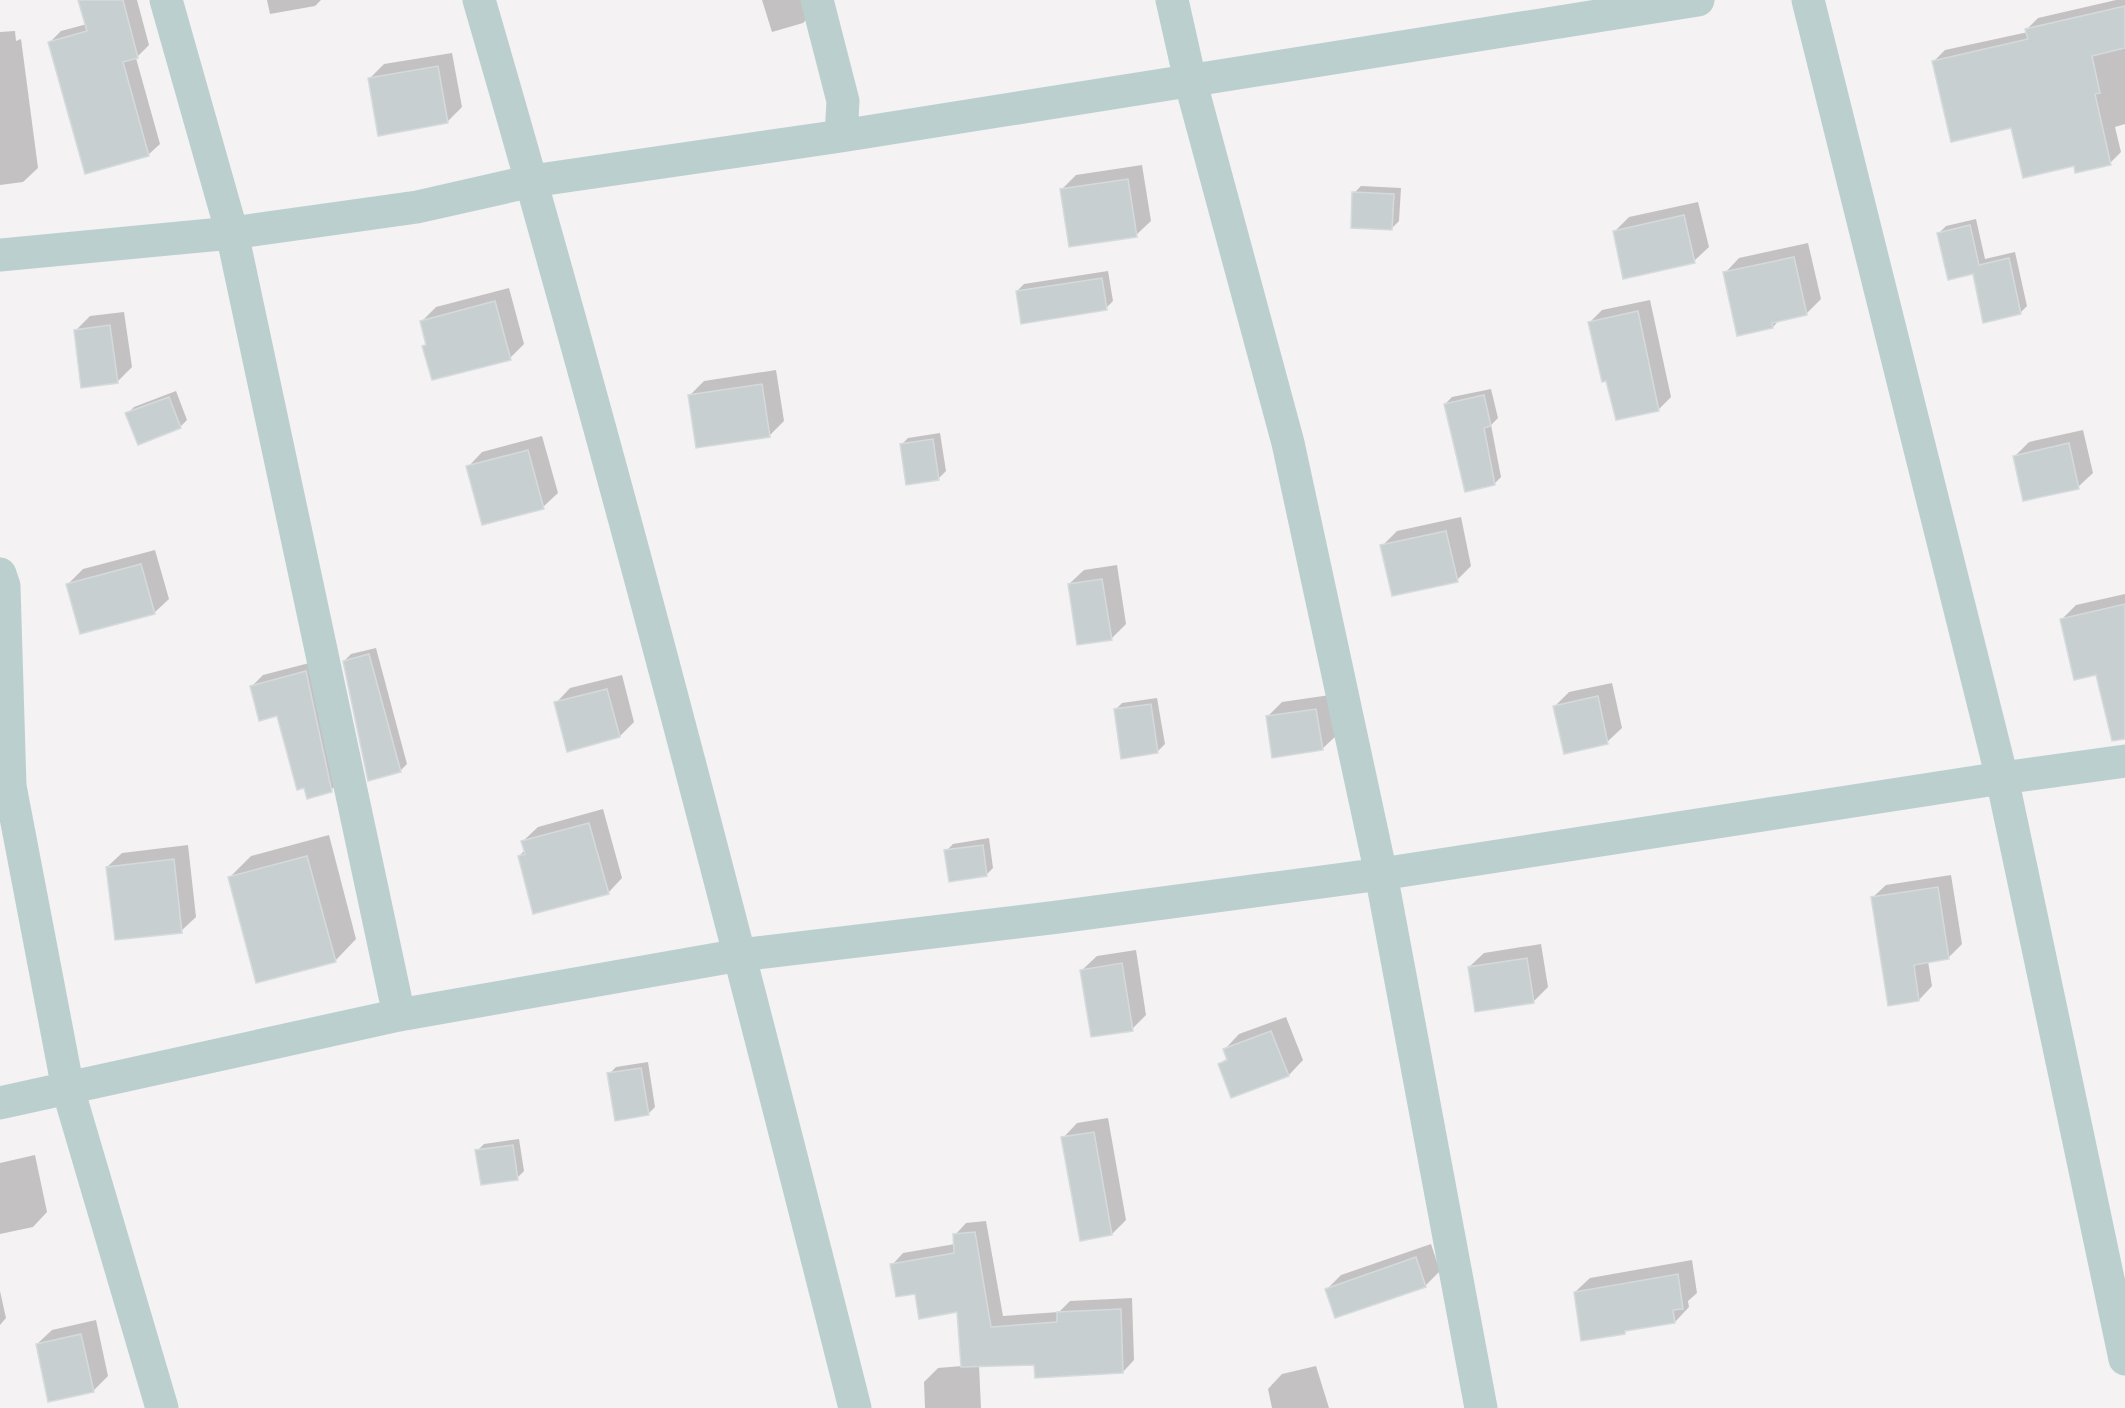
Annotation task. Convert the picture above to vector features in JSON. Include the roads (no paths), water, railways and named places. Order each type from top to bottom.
[{"type":"street","points":[[166,0],[232,232],[399,1015]]},
{"type":"street","points":[[479,0],[532,181],[740,954],[855,1408]]},
{"type":"street","points":[[817,0],[843,101],[841,136]]},
{"type":"street","points":[[1172,0],[1190,80],[1288,443],[1381,874],[1481,1408]]},
{"type":"street","points":[[0,255],[232,232],[417,207],[532,181],[841,136],[1698,0]]},
{"type":"street","points":[[1808,0],[2002,778],[2125,1359]]},
{"type":"street","points":[[0,573],[4,586],[10,786],[68,1089],[162,1408]]},
{"type":"street","points":[[0,1103],[399,1015],[740,954],[1058,917],[1381,874],[2125,761]]}]
